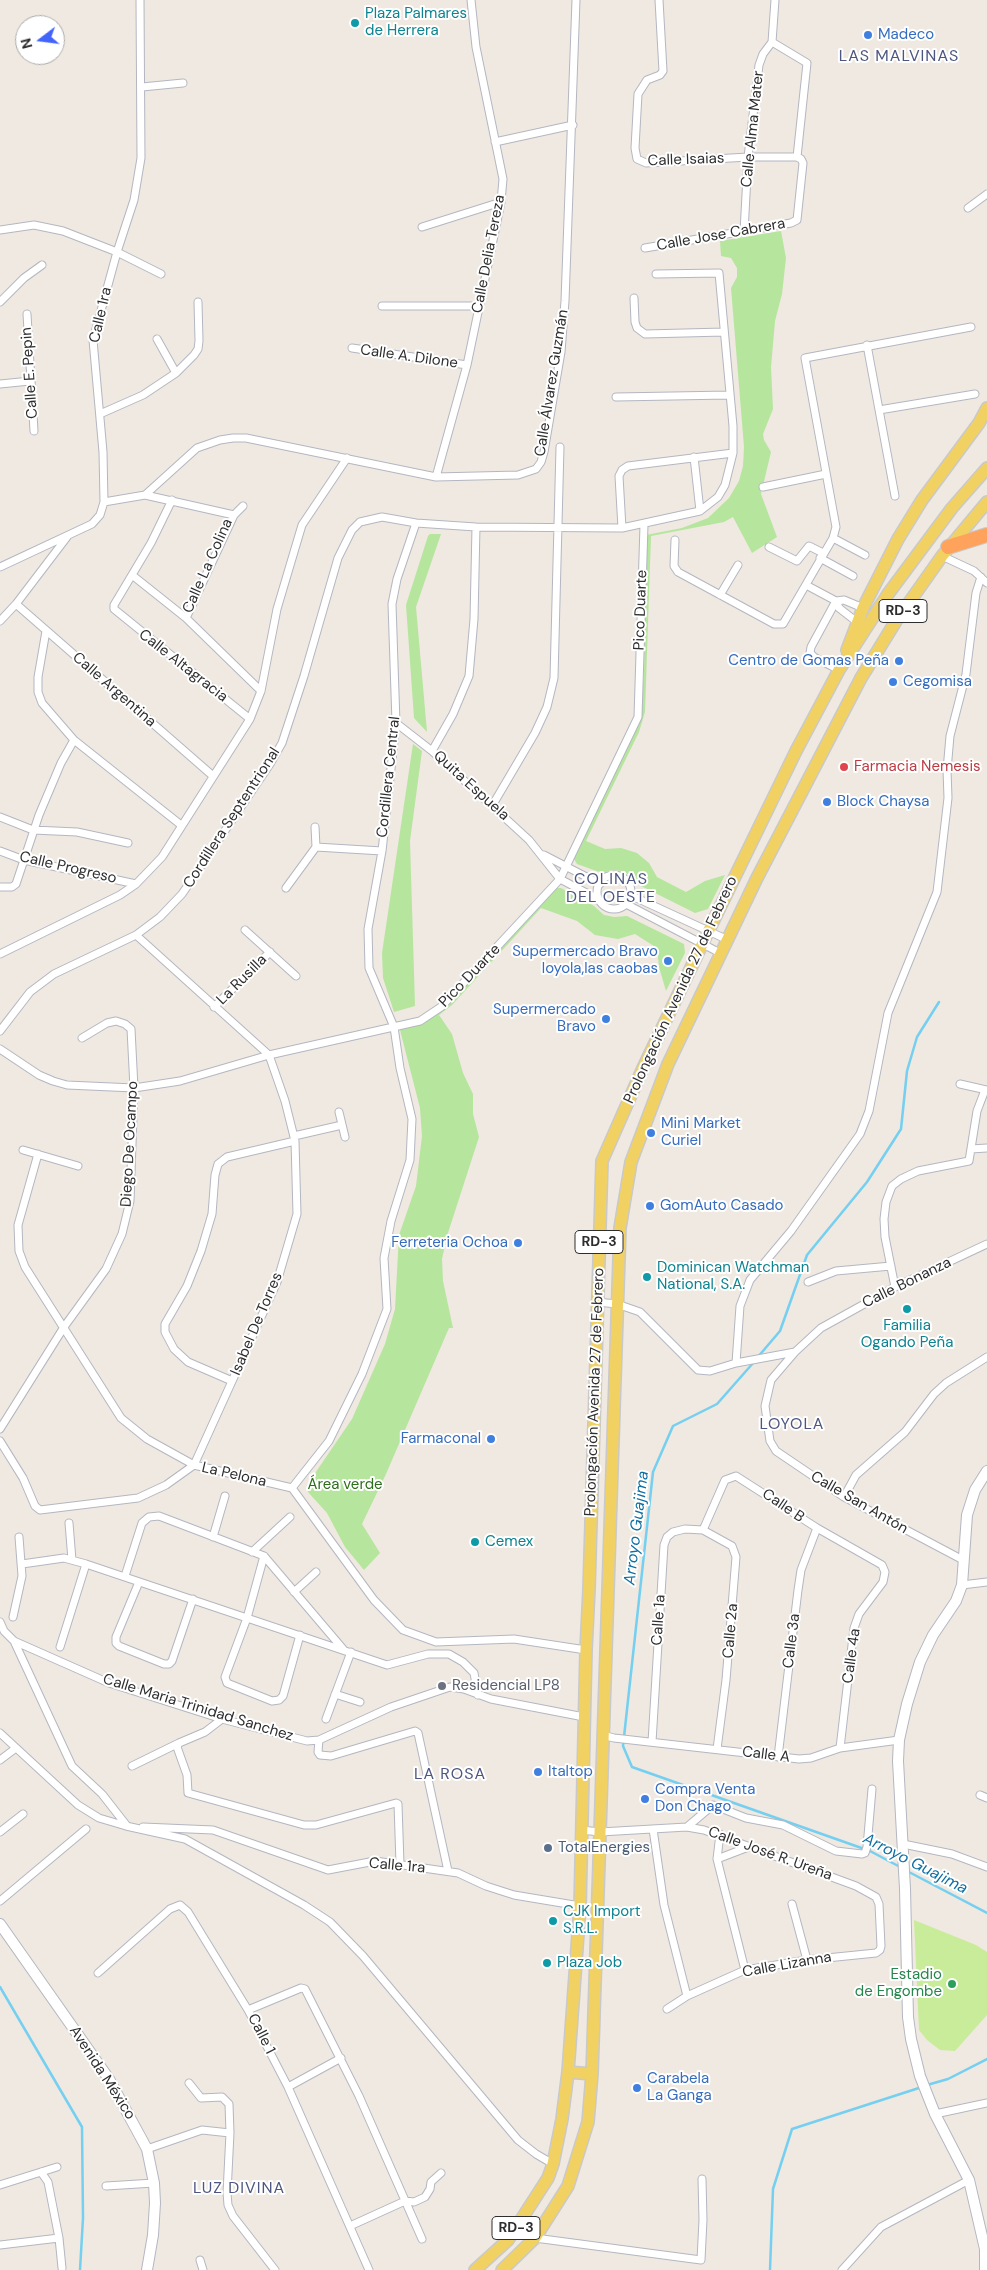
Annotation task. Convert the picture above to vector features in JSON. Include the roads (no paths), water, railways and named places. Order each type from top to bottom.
[{"type":"highway","points":[[945,551],[987,535]]},
{"type":"main road","points":[[839,670],[863,608],[898,539],[922,500],[979,423],[987,408]]},
{"type":"main road","name":"Prolongación Avenida 27 de Febrero","points":[[475,2270],[508,2240],[540,2192],[553,2164],[562,2119],[568,2072],[580,1906],[584,1717],[602,1161],[642,1068],[796,751],[839,670],[888,594],[952,508],[987,468]]},
{"type":"main road","name":"Prolongación Avenida 27 de Febrero","points":[[502,2270],[535,2238],[568,2186],[588,2122],[592,2074],[600,1832],[608,1736],[609,1589],[620,1228],[631,1162],[668,1064],[793,805],[861,678],[896,621],[945,551],[987,502]]},
{"type":"main road","points":[[589,1588],[609,1589]]},
{"type":"main road","points":[[568,2072],[592,2074]]},
{"type":"street","name":"Calle 1ra","points":[[104,502],[100,414],[93,340],[116,252],[134,200],[141,158],[140,0]]},
{"type":"street","name":"Calle Delia Tereza","points":[[436,477],[467,365],[502,202],[502,179],[476,47],[472,0]]},
{"type":"street","name":"Calle Álvarez Guzmán","points":[[145,495],[197,448],[220,440],[246,438],[436,477],[518,475],[536,469],[541,462],[560,352],[565,301],[573,125],[576,0]]},
{"type":"street","name":"Calle Isaias","points":[[659,0],[663,70],[660,75],[648,80],[638,94],[635,148],[637,159],[646,162],[797,156]]},
{"type":"street","name":"Calle Alma Mater","points":[[744,232],[748,157],[759,65],[772,42],[775,0]]},
{"type":"street","points":[[772,42],[807,62],[797,156]]},
{"type":"street","points":[[142,86],[182,82]]},
{"type":"street","points":[[495,142],[573,125]]},
{"type":"street","name":"Calle Jose Cabrera","points":[[645,248],[744,232],[792,223],[797,220],[803,163],[797,156]]},
{"type":"street","points":[[968,208],[987,194]]},
{"type":"street","points":[[422,226],[502,202]]},
{"type":"street","points":[[0,230],[34,225],[63,231],[116,252],[161,274]]},
{"type":"street","points":[[0,302],[24,278],[42,266]]},
{"type":"street","points":[[656,274],[720,273],[733,426],[733,453],[725,485],[718,497],[700,511]]},
{"type":"street","points":[[634,298],[635,322],[637,328],[645,334],[724,332]]},
{"type":"street","points":[[100,414],[143,395],[176,373],[198,348],[198,302]]},
{"type":"street","points":[[382,306],[479,306]]},
{"type":"street","name":"Calle E. Pepin","points":[[27,314],[34,431]]},
{"type":"street","points":[[675,540],[675,570],[779,625],[783,624],[832,538],[836,527],[805,358],[971,327]]},
{"type":"street","points":[[157,339],[176,373]]},
{"type":"street","points":[[867,345],[895,496]]},
{"type":"street","name":"Calle A. Dilone","points":[[352,348],[467,365]]},
{"type":"street","points":[[0,384],[30,381]]},
{"type":"street","points":[[879,410],[975,394]]},
{"type":"street","points":[[616,397],[729,395]]},
{"type":"street","points":[[492,806],[536,733],[547,708],[554,678],[560,447]]},
{"type":"street","points":[[622,528],[619,476],[622,470],[628,466],[733,453]]},
{"type":"street","points":[[694,457],[700,511]]},
{"type":"street","points":[[0,954],[120,895],[136,884],[162,857],[250,719],[261,691],[277,609],[302,525],[347,458]]},
{"type":"street","points":[[763,487],[826,474]]},
{"type":"street","points":[[0,567],[96,520],[104,502],[145,495]]},
{"type":"street","name":"Calle La Colina","points":[[145,495],[234,515],[186,618]]},
{"type":"street","points":[[172,500],[132,575],[186,618],[261,691]]},
{"type":"street","points":[[234,515],[243,506]]},
{"type":"street","name":"Cordillera Septentrional","points":[[0,1031],[30,992],[54,974],[136,935],[160,917],[182,894],[270,764],[282,743],[304,676],[338,558],[352,530],[360,522],[382,517],[416,523],[476,527],[622,528],[644,525],[700,511]]},
{"type":"street","name":"Cordillera Central","points":[[292,1488],[329,1441],[362,1374],[386,1309],[384,1258],[392,1221],[410,1160],[412,1119],[400,1068],[394,1027],[369,968],[368,929],[382,851],[396,723],[392,604],[397,579],[416,523]]},
{"type":"street","name":"Pico Duarte","points":[[0,1049],[39,1075],[53,1081],[67,1085],[134,1088],[180,1081],[269,1056],[420,1021],[441,1007],[560,879],[638,717],[644,525]]},
{"type":"street","points":[[432,751],[453,714],[469,676],[474,619],[476,527]]},
{"type":"street","points":[[0,621],[16,604],[68,535]]},
{"type":"street","points":[[832,538],[865,555]]},
{"type":"street","points":[[769,547],[797,561],[809,546],[853,576]]},
{"type":"street","points":[[736,1363],[740,1306],[750,1280],[791,1231],[860,1134],[869,1111],[888,1013],[937,892],[948,798],[947,770],[950,736],[966,674],[976,593],[984,580],[974,570],[945,551]]},
{"type":"street","points":[[720,595],[738,565]]},
{"type":"street","name":"Calle Altagracia","points":[[132,575],[114,605],[115,612],[250,719]]},
{"type":"street","points":[[806,585],[836,601],[844,600],[863,608]]},
{"type":"street","points":[[836,601],[810,647],[810,653],[839,670]]},
{"type":"street","points":[[836,601],[839,608],[857,622]]},
{"type":"street","name":"Calle Argentina","points":[[16,604],[213,776]]},
{"type":"street","points":[[46,631],[38,677],[38,692],[42,703],[74,740],[181,826]]},
{"type":"street","name":"Quita Espuela","points":[[396,723],[432,751],[529,840],[541,854]]},
{"type":"street","points":[[0,888],[15,886],[33,830],[61,763],[74,740]]},
{"type":"street","points":[[0,817],[33,830],[77,832],[128,843]]},
{"type":"street","points":[[286,888],[316,847],[315,827]]},
{"type":"street","points":[[316,847],[382,851]]},
{"type":"street","name":"Calle Progreso","points":[[0,851],[24,860],[136,884]]},
{"type":"street","points":[[541,854],[600,884]]},
{"type":"street","points":[[541,854],[560,879],[598,899]]},
{"type":"street","points":[[617,876],[629,885],[630,895],[626,904],[622,907],[611,909],[601,904],[597,894],[600,884],[607,877],[617,876]]},
{"type":"street","points":[[630,895],[728,940]]},
{"type":"street","points":[[626,904],[722,954]]},
{"type":"street","name":"La Rusilla","points":[[246,930],[296,976]]},
{"type":"street","name":"Isabel De Torres","points":[[136,935],[269,1056],[285,1101],[294,1138],[297,1214],[277,1282],[194,1465]]},
{"type":"street","name":"La Rusilla","points":[[214,1007],[270,952]]},
{"type":"street","name":"Diego De Ocampo","points":[[0,1429],[64,1327],[101,1277],[122,1234],[130,1201],[134,1088],[131,1030],[125,1024],[116,1021],[107,1023],[82,1038]]},
{"type":"street","points":[[895,1287],[884,1219],[886,1202],[892,1186],[901,1179],[918,1172],[970,1161],[977,1112],[986,1090],[960,1084]]},
{"type":"street","points":[[339,1112],[345,1137]]},
{"type":"street","points":[[232,1381],[188,1362],[174,1349],[166,1332],[165,1324],[187,1286],[201,1251],[212,1214],[215,1175],[218,1164],[227,1157],[342,1125]]},
{"type":"street","points":[[971,1149],[987,1148]]},
{"type":"street","points":[[23,1150],[78,1166]]},
{"type":"street","name":"La Pelona","points":[[38,1154],[18,1225],[19,1251],[25,1267],[121,1418],[147,1439],[194,1465],[292,1488]]},
{"type":"street","name":"Calle Bonanza","points":[[795,1352],[821,1328],[895,1287],[987,1244]]},
{"type":"street","points":[[808,1282],[836,1271],[891,1266]]},
{"type":"street","points":[[597,1302],[617,1304],[646,1316],[698,1370],[710,1371],[736,1363],[795,1352]]},
{"type":"street","name":"Calle San Antón","points":[[795,1352],[771,1380],[765,1406],[770,1441],[776,1451],[844,1497],[963,1560]]},
{"type":"street","points":[[844,1497],[856,1475],[905,1432],[934,1394],[946,1383],[987,1357]]},
{"type":"street","points":[[0,1440],[23,1478],[35,1506],[40,1510],[138,1498],[166,1485],[194,1465]]},
{"type":"street","points":[[985,2270],[985,2249],[969,2180],[935,2114],[920,2076],[908,2017],[904,1859],[898,1783],[899,1740],[907,1704],[920,1662],[933,1636],[956,1601],[962,1585],[967,1514],[976,1490],[987,1471]]},
{"type":"street","name":"Calle B","points":[[703,1530],[725,1480],[736,1476],[817,1528],[882,1565],[885,1572]]},
{"type":"street","points":[[292,1488],[374,1600],[403,1630],[436,1642],[514,1639],[586,1650]]},
{"type":"street","points":[[213,1537],[225,1496]]},
{"type":"street","points":[[125,1576],[142,1523],[149,1517],[159,1516],[264,1556],[347,1651]]},
{"type":"street","points":[[252,1552],[290,1518]]},
{"type":"street","points":[[69,1523],[72,1560]]},
{"type":"street","name":"Calle 3a","points":[[778,1757],[801,1570],[817,1528]]},
{"type":"street","name":"Calle 1a","points":[[652,1742],[664,1544],[667,1537],[673,1532],[685,1529],[703,1530]]},
{"type":"street","name":"Calle 2a","points":[[703,1530],[732,1546],[736,1557],[726,1680],[718,1749]]},
{"type":"street","points":[[13,1617],[21,1587],[20,1537]]},
{"type":"street","points":[[264,1556],[247,1618],[226,1677],[226,1683],[272,1701],[279,1700],[283,1696],[300,1635]]},
{"type":"street","points":[[22,1564],[56,1559],[72,1560],[125,1576],[387,1665],[428,1654],[449,1654],[463,1662],[474,1673],[478,1695]]},
{"type":"street","points":[[60,1647],[86,1564]]},
{"type":"street","points":[[294,1592],[316,1572]]},
{"type":"street","name":"Calle 4a","points":[[840,1748],[854,1628],[859,1614],[883,1582],[885,1572]]},
{"type":"street","points":[[139,1582],[116,1637],[116,1642],[118,1646],[164,1664],[169,1664],[172,1661],[193,1599]]},
{"type":"street","points":[[962,1585],[987,1582]]},
{"type":"street","points":[[0,1622],[4,1631],[14,1641],[72,1766],[102,1794],[126,1826]]},
{"type":"street","name":"Calle Maria Trinidad Sanchez","points":[[14,1641],[109,1682],[222,1719],[307,1742],[319,1740],[391,1707],[450,1687],[464,1689],[478,1695],[584,1717]]},
{"type":"street","points":[[326,1719],[347,1651]]},
{"type":"street","points":[[335,1694],[360,1702]]},
{"type":"street","points":[[132,1766],[205,1732],[222,1719]]},
{"type":"street","points":[[319,1740],[318,1752],[320,1755],[330,1756],[415,1731],[418,1733],[448,1871]]},
{"type":"street","points":[[0,1733],[78,1805],[99,1818],[185,1839],[330,1922],[363,1956],[518,2140],[553,2164]]},
{"type":"street","name":"Calle A","points":[[608,1736],[778,1757],[811,1758],[840,1748],[899,1740]]},
{"type":"street","points":[[179,1743],[177,1747],[186,1775],[188,1793],[304,1826],[316,1825],[398,1804],[400,1864]]},
{"type":"street","points":[[0,1760],[16,1748]]},
{"type":"street","points":[[687,1827],[713,1805],[746,1818],[783,1825],[836,1851],[858,1854],[866,1850],[872,1789]]},
{"type":"street","points":[[0,1832],[23,1814]]},
{"type":"street","name":"Calle 1ra","points":[[126,1826],[213,1830],[328,1870],[372,1861],[448,1871],[463,1874],[486,1886],[514,1895],[580,1906]]},
{"type":"street","name":"Calle José R. Ureña","points":[[582,1830],[600,1832],[687,1827],[720,1834],[751,1846],[871,1893],[879,1904],[881,1946]]},
{"type":"street","points":[[0,1901],[86,1829]]},
{"type":"street","points":[[653,1829],[664,1905],[687,1996]]},
{"type":"street","points":[[720,1834],[717,1859],[744,1970]]},
{"type":"street","points":[[903,1844],[952,1854],[987,1867]]},
{"type":"street","points":[[717,1859],[751,1846]]},
{"type":"street","points":[[792,1904],[807,1960]]},
{"type":"street","name":"Calle 1","points":[[98,1973],[170,1909],[180,1905],[188,1912],[248,2010],[288,2087],[369,2270]]},
{"type":"street","name":"Avenida México","points":[[0,1924],[109,2079],[147,2149],[154,2183],[153,2235],[147,2270]]},
{"type":"street","name":"Calle Lizanna","points":[[667,2009],[687,1996],[744,1970],[807,1960],[876,1953],[880,1950],[881,1946]]},
{"type":"street","points":[[248,2010],[301,1988],[305,1990],[341,2058],[422,2239]]},
{"type":"street","points":[[288,2087],[341,2058]]},
{"type":"street","points":[[189,2083],[201,2098],[222,2097],[229,2104],[228,2205],[274,2270]]},
{"type":"street","points":[[935,2114],[987,2103]]},
{"type":"street","points":[[147,2149],[202,2130],[230,2133]]},
{"type":"street","points":[[0,2185],[35,2172],[57,2167]]},
{"type":"street","points":[[41,2172],[48,2182],[59,2238],[62,2268]]},
{"type":"street","points":[[350,2226],[405,2201],[414,2202],[425,2197],[428,2194],[431,2182],[441,2173]]},
{"type":"street","points":[[535,2238],[701,2260],[703,2220],[702,2179]]},
{"type":"street","points":[[842,2270],[881,2227],[969,2180]]},
{"type":"street","points":[[106,2186],[154,2183]]},
{"type":"street","points":[[0,2245],[59,2238]]},
{"type":"street","points":[[200,2260],[203,2270]]},
{"type":"waterway","name":"Arroyo Guajima","points":[[757,1358],[780,1331],[807,1255],[867,1182],[901,1129],[907,1071],[917,1037],[939,1002]]},
{"type":"waterway","name":"Arroyo Guajima","points":[[754,1362],[717,1404],[673,1426],[653,1472],[623,1746],[632,1767],[870,1851],[902,1868]]},
{"type":"waterway","name":"Arroyo Guajima","points":[[907,1871],[987,1913]]},
{"type":"waterway","points":[[0,1987],[82,2127],[83,2218],[80,2270]]},
{"type":"waterway","points":[[927,2085],[948,2079],[987,2059]]},
{"type":"waterway","name":"Arroyo Guajima","points":[[770,2270],[773,2189],[792,2129],[922,2087]]},
{"type":"place","name":"Plaza Palmares de Herrera","points":[[355,23]]},
{"type":"place","name":"Madeco","points":[[868,35]]},
{"type":"place","name":"Centro de Gomas Peña","points":[[899,661]]},
{"type":"place","name":"Cegomisa","points":[[893,682]]},
{"type":"place","name":"Farmacia Nemesis","points":[[844,767]]},
{"type":"place","name":"Block Chaysa","points":[[827,802]]},
{"type":"place","name":"Supermercado Bravo loyola,las caobas","points":[[668,961]]},
{"type":"place","name":"Supermercado Bravo","points":[[606,1019]]},
{"type":"place","name":"Mini Market Curiel","points":[[651,1133]]},
{"type":"place","name":"GomAuto Casado","points":[[650,1206]]},
{"type":"place","name":"Ferreteria Ochoa","points":[[518,1243]]},
{"type":"place","name":"Dominican Watchman National, S.A.","points":[[647,1277]]},
{"type":"place","name":"Familia Ogando Peña","points":[[907,1309]]},
{"type":"place","name":"Farmaconal","points":[[491,1439]]},
{"type":"place","name":"Cemex","points":[[475,1542]]},
{"type":"place","name":"Residencial LP8","points":[[442,1686]]},
{"type":"place","name":"Italtop","points":[[538,1772]]},
{"type":"place","name":"Compra Venta Don Chago","points":[[645,1799]]},
{"type":"place","name":"TotalEnergies","points":[[548,1848]]},
{"type":"place","name":"CJK Import S.R.L.","points":[[553,1921]]},
{"type":"place","name":"Plaza Job","points":[[547,1963]]},
{"type":"place","name":"Estadio de Engombe","points":[[952,1984]]},
{"type":"place","name":"Carabela La Ganga","points":[[637,2088]]},
{"type":"district","name":"LAS MALVINAS","points":[[899,57]]},
{"type":"district","name":"COLINAS DEL OESTE","points":[[611,889]]},
{"type":"district","name":"LOYOLA","points":[[792,1425]]},
{"type":"district","name":"LA ROSA","points":[[450,1775]]},
{"type":"district","name":"LUZ DIVINA","points":[[239,2189]]},
{"type":"park label","name":"Área verde","points":[[345,1485]]}]
